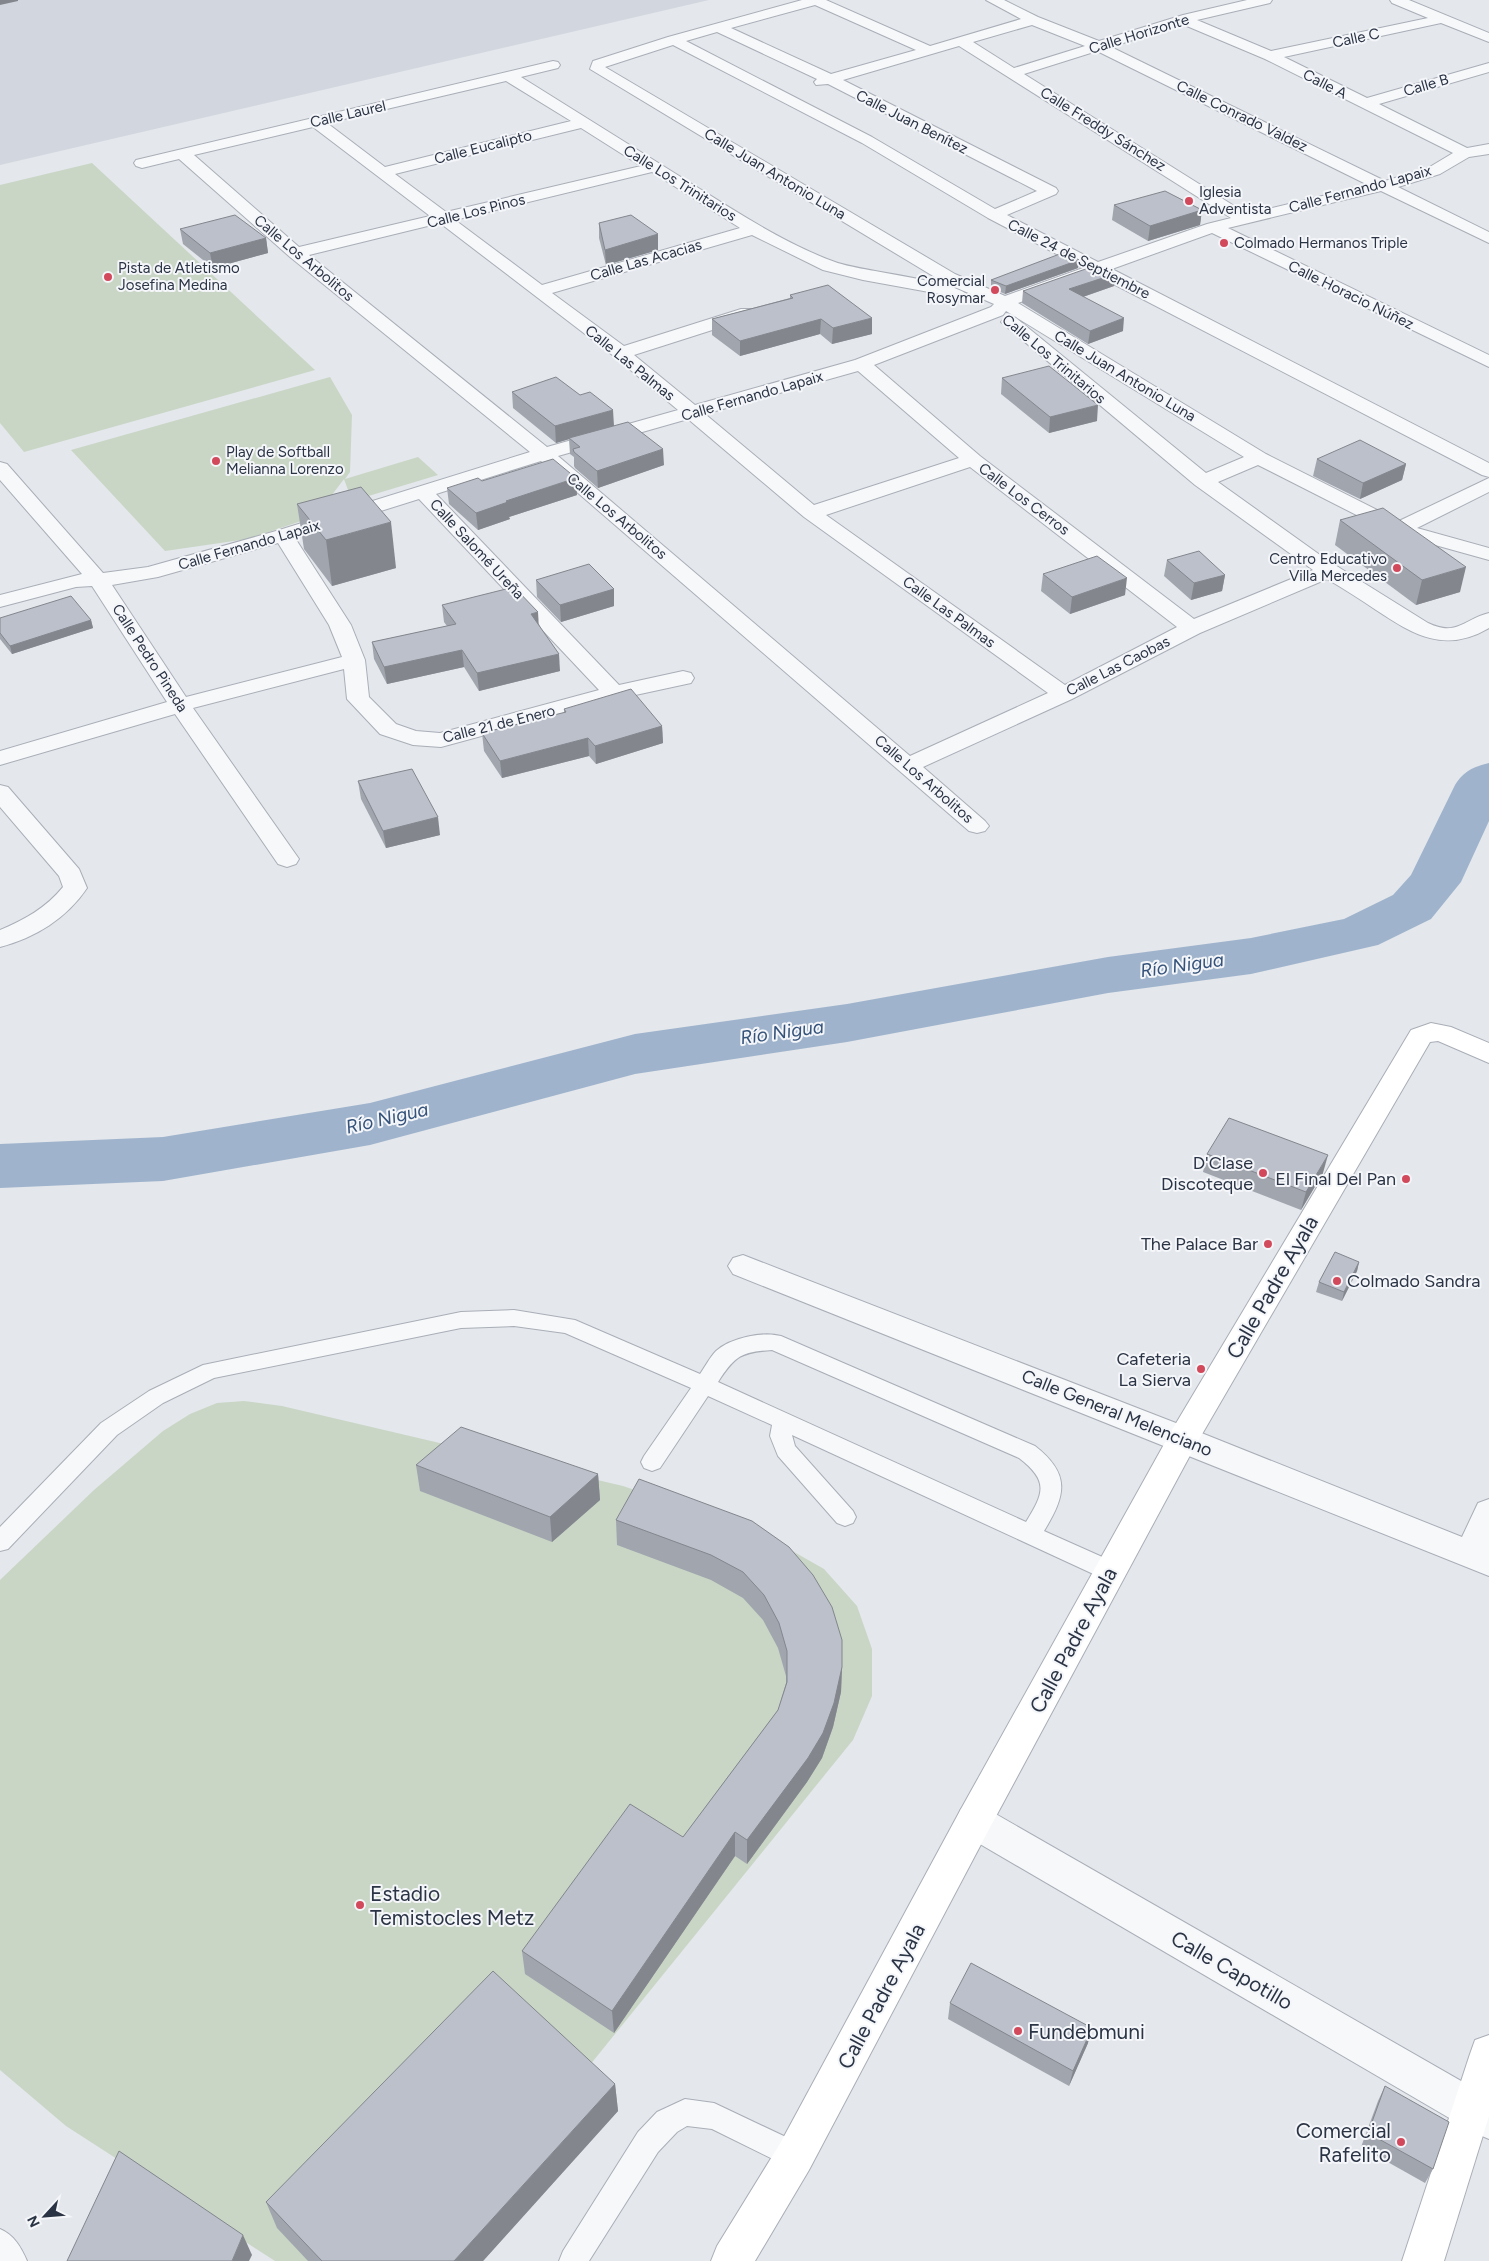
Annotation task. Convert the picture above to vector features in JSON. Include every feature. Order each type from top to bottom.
[{"type":"main road","name":"Calle Padre Ayala","points":[[738,2259],[1183,1438],[1420,1036],[1432,1032],[1442,1033],[1489,1054]]},
{"type":"main road","points":[[1423,2261],[1480,2114],[1489,2054]]},
{"type":"street","points":[[673,40],[816,0],[930,51]]},
{"type":"street","name":"Calle Conrado Valdez","points":[[993,0],[1033,20],[1098,46],[1489,238]]},
{"type":"street","name":"Calle Horizonte","points":[[1014,73],[1183,19],[1264,0]]},
{"type":"street","points":[[1397,0],[1489,38]]},
{"type":"street","name":"Calle A","points":[[1183,19],[1270,56],[1465,153]]},
{"type":"street","name":"Calle C","points":[[1270,56],[1442,19]]},
{"type":"street","points":[[779,93],[1033,20]]},
{"type":"street","name":"Calle Juan Benítez","points":[[718,27],[829,80],[1050,191],[994,215]]},
{"type":"street","name":"Calle Juan Antonio Luna","points":[[673,40],[598,64],[597,69],[1260,458],[1400,529],[1489,554]]},
{"type":"street","name":"Calle 24 de Septiembre","points":[[673,40],[868,140],[994,215],[1489,471]]},
{"type":"street","name":"Calle Freddy Sánchez","points":[[961,41],[1243,218]]},
{"type":"street","name":"Calle Laurel","points":[[142,163],[553,65]]},
{"type":"street","name":"Calle B","points":[[1364,104],[1489,67]]},
{"type":"street","name":"Calle Los Trinitarios","points":[[509,76],[753,229],[829,266],[863,275],[945,290],[1000,307],[1202,481],[1328,570],[1416,624],[1436,634],[1460,634],[1478,627],[1489,619]]},
{"type":"street","name":"Calle Las Palmas","points":[[316,122],[621,353],[811,512],[1064,694]]},
{"type":"street","name":"Calle Eucalipto","points":[[383,172],[583,123]]},
{"type":"street","name":"Calle Fernando Lapaix","points":[[0,601],[76,581],[123,578],[151,573],[283,535],[544,454],[692,414],[861,364],[1096,268],[1213,227],[1434,171],[1465,153],[1489,149]]},
{"type":"street","name":"Calle Los Arbolitos","points":[[183,154],[296,253],[544,454],[978,826]]},
{"type":"street","name":"Calle Los Pinos","points":[[296,253],[655,167]]},
{"type":"street","name":"Calle Horacio Núñez","points":[[1213,227],[1489,362]]},
{"type":"street","name":"Calle Las Acacias","points":[[539,291],[753,229]]},
{"type":"street","points":[[835,284],[863,275]]},
{"type":"street","points":[[621,353],[761,308]]},
{"type":"street","name":"Calle Los Cerros","points":[[861,364],[973,460],[1192,628]]},
{"type":"street","points":[[1202,481],[1260,458]]},
{"type":"street","points":[[811,512],[973,460]]},
{"type":"street","name":"Calle Pedro Pineda","points":[[0,468],[98,580],[180,705],[287,859]]},
{"type":"street","points":[[1400,529],[1489,484]]},
{"type":"street","name":"Calle Salomé Ureña","points":[[423,492],[614,693]]},
{"type":"street","name":"Calle 21 de Enero","points":[[283,535],[340,625],[354,660],[358,699],[388,729],[413,738],[441,740],[614,693],[683,678]]},
{"type":"street","name":"Calle Las Caobas","points":[[909,765],[1064,694],[1192,628],[1328,570]]},
{"type":"street","points":[[0,758],[180,705],[354,660]]},
{"type":"street","points":[[0,792],[70,874],[75,888],[65,903],[36,924],[0,939]]},
{"type":"street","name":"Calle General Melenciano","points":[[744,1266],[1183,1438],[1480,1558]]},
{"type":"street","points":[[1480,1558],[1489,1512]]},
{"type":"street","name":"Calle Capotillo","points":[[974,1821],[1480,2114]]},
{"type":"lane","points":[[0,1542],[109,1429],[156,1397],[210,1371],[461,1320],[514,1318],[568,1326],[704,1385],[1110,1571]]},
{"type":"lane","points":[[652,1462],[724,1356],[735,1349],[754,1342],[774,1342],[1027,1452],[1038,1459],[1046,1469],[1051,1480],[1052,1491],[1049,1502],[1030,1534]]},
{"type":"lane","points":[[783,1421],[781,1436],[786,1450],[845,1517]]},
{"type":"lane","points":[[572,2261],[648,2142],[667,2122],[685,2112],[714,2116],[795,2156]]},
{"type":"lane","points":[[0,2243],[13,2261]]},
{"type":"shaded area","points":[[0,0],[709,0],[0,165]]},
{"type":"green space","name":"Pista de Atletismo Josefina Medina","points":[[92,163],[315,370],[24,452],[0,423],[0,185]]},
{"type":"green space","name":"Play de Softball Melianna Lorenzo","points":[[330,377],[352,415],[350,472],[345,479],[418,457],[438,475],[352,501],[344,479],[316,516],[248,539],[165,551],[71,450]]},
{"type":"green space","name":"Estadio Temistocles Metz","points":[[244,1401],[282,1406],[623,1486],[766,1536],[824,1569],[857,1606],[872,1649],[872,1696],[853,1740],[462,2223],[423,2261],[275,2261],[66,2126],[0,2070],[0,1580],[94,1490],[163,1431],[190,1414],[217,1403]]},
{"type":"building","points":[[1165,191],[1202,210],[1150,226],[1114,205]]},
{"type":"building","points":[[235,215],[266,238],[210,253],[180,229]]},
{"type":"building","points":[[631,215],[658,234],[605,250],[599,223]]},
{"type":"building","points":[[1065,252],[1079,260],[1006,286],[991,280]]},
{"type":"building","points":[[1097,265],[1115,274],[1069,289],[1124,318],[1090,331],[1023,291]]},
{"type":"building","points":[[828,285],[872,318],[833,328],[821,319],[740,341],[712,319],[793,298],[790,295]]},
{"type":"building","points":[[1049,366],[1098,405],[1050,417],[1002,378]]},
{"type":"building","points":[[556,377],[580,395],[590,392],[613,410],[555,426],[512,392]]},
{"type":"building","points":[[628,422],[663,449],[597,471],[574,452],[573,449],[580,447],[569,438]]},
{"type":"building","points":[[1360,440],[1406,464],[1363,483],[1317,459]]},
{"type":"building","points":[[553,459],[576,478],[476,513],[447,488],[478,478],[482,481]]},
{"type":"building","points":[[361,487],[391,522],[326,540],[297,504]]},
{"type":"building","points":[[1383,508],[1466,567],[1422,580],[1340,520]]},
{"type":"building","points":[[1199,551],[1225,575],[1194,583],[1167,560]]},
{"type":"building","points":[[1097,556],[1127,578],[1072,597],[1043,574]]},
{"type":"building","points":[[589,564],[614,589],[560,605],[536,580]]},
{"type":"building","points":[[514,587],[538,612],[531,614],[559,654],[477,673],[462,650],[384,667],[372,642],[456,624],[442,605]]},
{"type":"building","points":[[71,596],[91,620],[10,646],[0,633],[0,618]]},
{"type":"building","points":[[631,689],[662,726],[595,746],[588,738],[500,761],[482,733],[566,712],[564,709]]},
{"type":"building","points":[[412,769],[438,817],[383,831],[358,781]]},
{"type":"building","points":[[1229,1118],[1328,1155],[1306,1192],[1207,1154]]},
{"type":"building","name":"Colmado Sandra","points":[[1335,1252],[1359,1262],[1344,1292],[1319,1282]]},
{"type":"building","points":[[461,1427],[598,1474],[550,1517],[416,1465]]},
{"type":"building","points":[[639,1479],[752,1521],[789,1547],[813,1575],[832,1607],[842,1640],[842,1667],[834,1703],[823,1733],[808,1758],[747,1840],[735,1832],[612,2011],[522,1951],[630,1804],[683,1837],[778,1710],[787,1682],[787,1651],[779,1623],[764,1595],[743,1572],[711,1555],[616,1520]]},
{"type":"building","name":"Fundebmuni","points":[[971,1963],[1092,2028],[1073,2071],[950,2003]]},
{"type":"building","points":[[493,1971],[615,2084],[454,2261],[322,2261],[266,2202]]},
{"type":"building","name":"Comercial Rafelito","points":[[1385,2086],[1449,2122],[1433,2169],[1368,2133]]},
{"type":"building","points":[[119,2151],[243,2235],[232,2261],[67,2261]]},
{"type":"waterway","name":"Río Nigua","points":[[0,1166],[163,1159],[370,1124],[635,1054],[847,1023],[1108,975],[1251,956],[1359,933],[1412,907],[1434,882],[1480,785],[1489,778]]},
{"type":"place","name":"Iglesia Adventista","points":[[1189,201]]},
{"type":"place","name":"Colmado Hermanos Triple","points":[[1224,243]]},
{"type":"place","name":"Pista de Atletismo Josefina Medina","points":[[108,277]]},
{"type":"place","name":"Comercial Rosymar","points":[[995,290]]},
{"type":"place","name":"Play de Softball Melianna Lorenzo","points":[[216,461]]},
{"type":"place","name":"Centro Educativo Villa Mercedes","points":[[1397,568]]},
{"type":"place","name":"D'Clase Discoteque","points":[[1263,1173]]},
{"type":"place","name":"El Final Del Pan","points":[[1406,1179]]},
{"type":"place","name":"The Palace Bar","points":[[1268,1244]]},
{"type":"place","name":"Colmado Sandra","points":[[1337,1281]]},
{"type":"place","name":"Cafeteria La Sierva","points":[[1201,1369]]},
{"type":"place","name":"Estadio Temistocles Metz","points":[[360,1905]]},
{"type":"place","name":"Fundebmuni","points":[[1018,2031]]},
{"type":"place","name":"Comercial Rafelito","points":[[1401,2142]]}]
